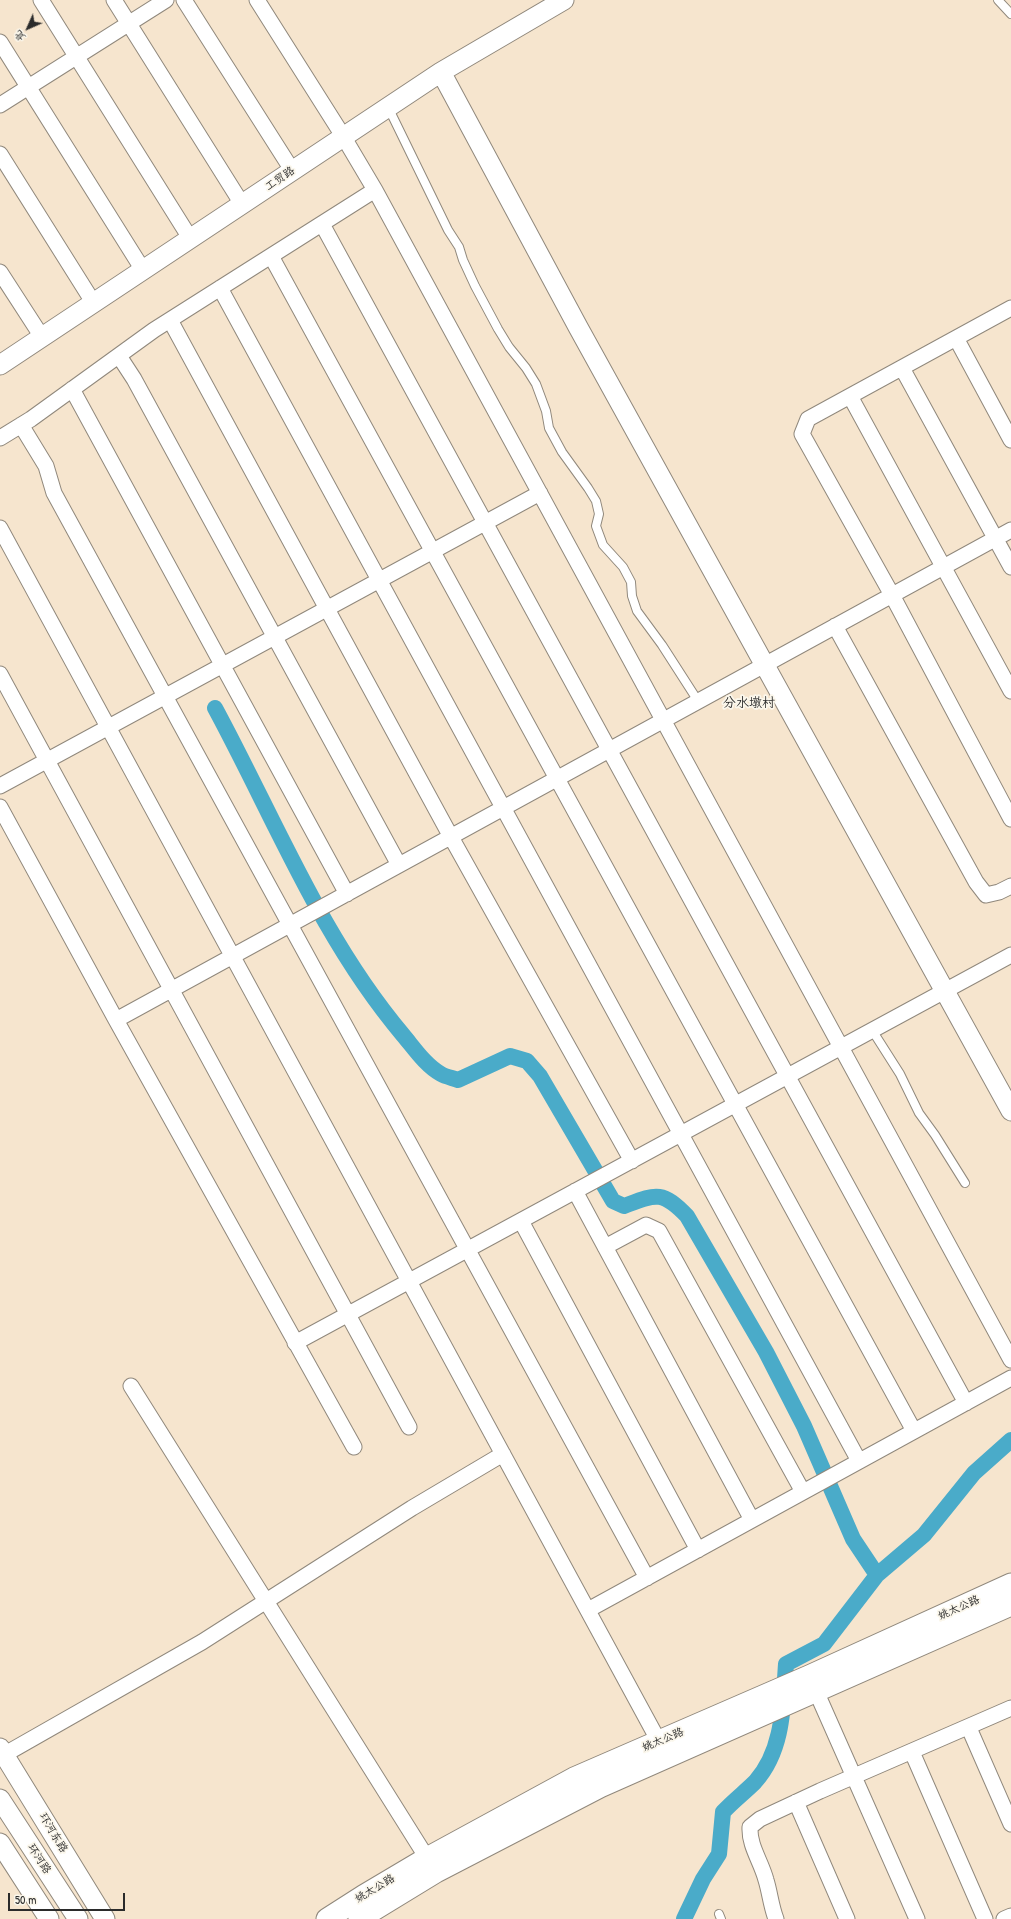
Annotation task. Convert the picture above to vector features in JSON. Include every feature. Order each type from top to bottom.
[{"type":"main road","name":"姚太公路","points":[[663,1749],[751,1721],[813,1684],[1011,1584]]},
{"type":"main road","name":"姚太公路","points":[[326,1919],[363,1896],[600,1787],[663,1749],[760,1697],[813,1684],[1011,1605]]},
{"type":"main road","name":"姚太公路","points":[[359,1919],[431,1865]]},
{"type":"street","points":[[41,0],[190,238]]},
{"type":"street","points":[[114,0],[242,204]]},
{"type":"street","points":[[0,105],[166,0]]},
{"type":"street","points":[[184,0],[292,170]]},
{"type":"street","points":[[257,0],[343,136],[374,190],[1011,1360]]},
{"type":"street","name":"工贸路","points":[[0,365],[441,72],[564,0]]},
{"type":"street","points":[[0,42],[143,270]]},
{"type":"street","points":[[441,72],[582,334],[1011,1111]]},
{"type":"street","points":[[0,154],[93,302]]},
{"type":"street","points":[[0,438],[22,425],[170,320],[374,190]]},
{"type":"street","points":[[322,224],[966,1402]]},
{"type":"street","points":[[271,256],[914,1431]]},
{"type":"street","points":[[0,272],[42,337]]},
{"type":"street","points":[[220,288],[859,1461]]},
{"type":"street","points":[[1011,308],[808,419],[802,434],[892,595],[1011,819]]},
{"type":"street","points":[[170,320],[451,836],[632,1161]]},
{"type":"street","points":[[956,338],[1011,440]]},
{"type":"street","points":[[119,356],[134,379],[399,865]]},
{"type":"street","points":[[902,368],[1011,567]]},
{"type":"street","points":[[72,390],[222,666],[342,896]]},
{"type":"street","points":[[850,396],[1011,691]]},
{"type":"street","points":[[22,425],[46,466],[54,493],[647,1578]]},
{"type":"street","points":[[0,786],[540,494]]},
{"type":"street","points":[[0,528],[663,1749]]},
{"type":"street","points":[[116,1020],[1011,530]]},
{"type":"street","points":[[835,626],[976,882],[986,895],[999,892],[1011,886]]},
{"type":"street","points":[[0,674],[170,990],[409,1427]]},
{"type":"street","points":[[0,807],[116,1020],[354,1447]]},
{"type":"street","points":[[295,1343],[1011,955]]},
{"type":"street","points":[[580,1189],[605,1247],[752,1520]]},
{"type":"street","points":[[520,1221],[698,1550]]},
{"type":"street","points":[[605,1247],[646,1225],[659,1231],[809,1489]]},
{"type":"street","points":[[588,1610],[1011,1378]]},
{"type":"street","points":[[131,1386],[431,1865]]},
{"type":"street","points":[[1,1753],[202,1642],[412,1508],[503,1454]]},
{"type":"street","points":[[813,1684],[917,1919]]},
{"type":"street","points":[[776,1919],[766,1880],[749,1837],[750,1827],[760,1819],[796,1802],[969,1728],[1011,1708]]},
{"type":"street","points":[[969,1728],[1011,1824]]},
{"type":"street","points":[[912,1752],[986,1919]]},
{"type":"street","name":"环河东路","points":[[1,1753],[105,1919]]},
{"type":"street","name":"环河路","points":[[0,1799],[78,1919]]},
{"type":"street","points":[[796,1802],[847,1919]]},
{"type":"street","points":[[0,1844],[49,1919]]},
{"type":"street","points":[[1004,1919],[1011,1916]]},
{"type":"lane","points":[[998,0],[1011,14]]},
{"type":"lane","points":[[388,107],[448,230],[459,247],[463,260],[491,317],[509,346],[536,384],[546,411],[549,428],[562,452],[596,501],[599,514],[596,526],[603,545],[623,567],[631,582],[632,596],[637,611],[662,645],[698,702]]},
{"type":"lane","points":[[872,1030],[900,1074],[919,1113],[935,1135],[965,1183]]},
{"type":"waterway","points":[[215,708],[301,877],[347,959],[374,998],[425,1062],[441,1074],[458,1080],[510,1056],[527,1061],[540,1076],[613,1201],[624,1206],[651,1197],[665,1198],[687,1216],[766,1352],[804,1426],[853,1539],[877,1575]]},
{"type":"waterway","points":[[684,1919],[703,1879],[719,1854],[723,1812],[755,1782],[765,1769],[772,1756],[777,1741],[783,1710],[786,1664],[824,1644],[877,1575],[924,1535],[974,1473],[1011,1440]]},
{"type":"district","name":"分水墩村","points":[[749,704]]}]
